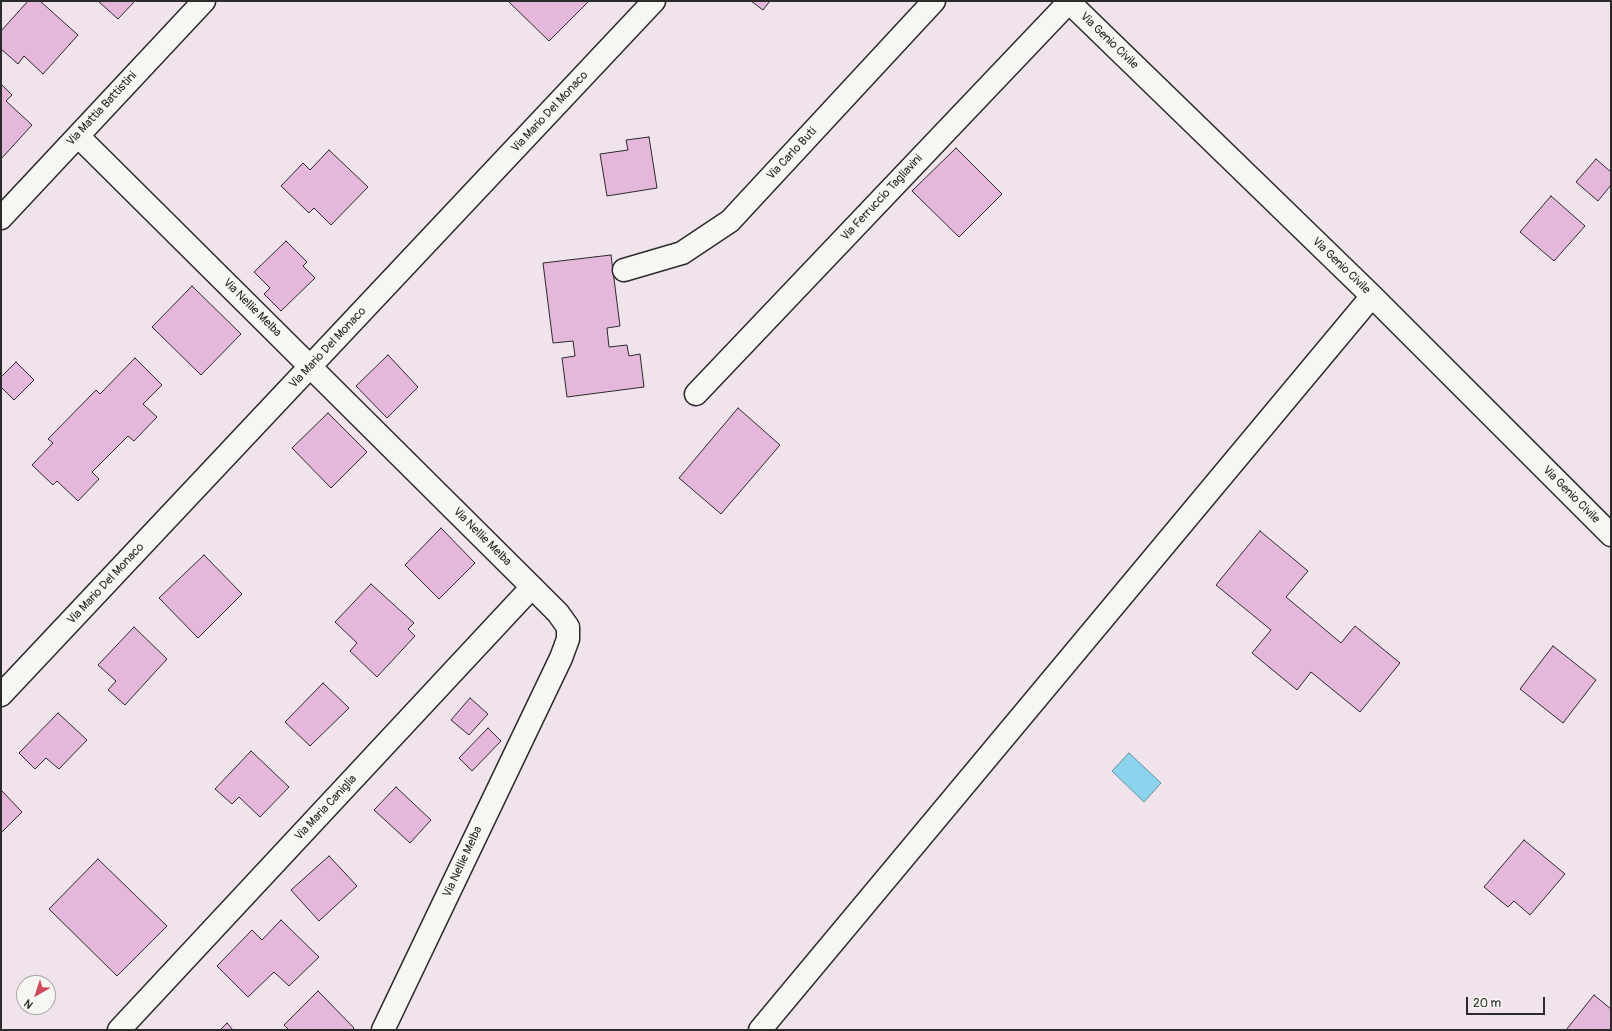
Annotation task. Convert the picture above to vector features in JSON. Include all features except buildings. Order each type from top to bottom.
[{"type":"street","name":"Via Mattia Battistini","points":[[1,218],[204,1]]},
{"type":"street","name":"Via Mario Del Monaco","points":[[1,695],[654,1]]},
{"type":"street","name":"Via Carlo Buti","points":[[624,270],[682,253],[730,221],[934,1]]},
{"type":"street","name":"Via Genio Civile","points":[[1068,1],[1372,296],[1611,535]]},
{"type":"street","name":"Via Ferruccio Tagliavini","points":[[696,394],[1068,1]]},
{"type":"street","name":"Via Nellie Melba","points":[[78,136],[532,587],[565,622],[569,632],[567,644],[383,1030]]},
{"type":"street","points":[[760,1030],[1372,296]]},
{"type":"street","name":"Via Maria Caniglia","points":[[119,1030],[532,587]]},
{"type":"water","points":[[1129,753],[1161,783],[1144,802],[1112,771]]}]
